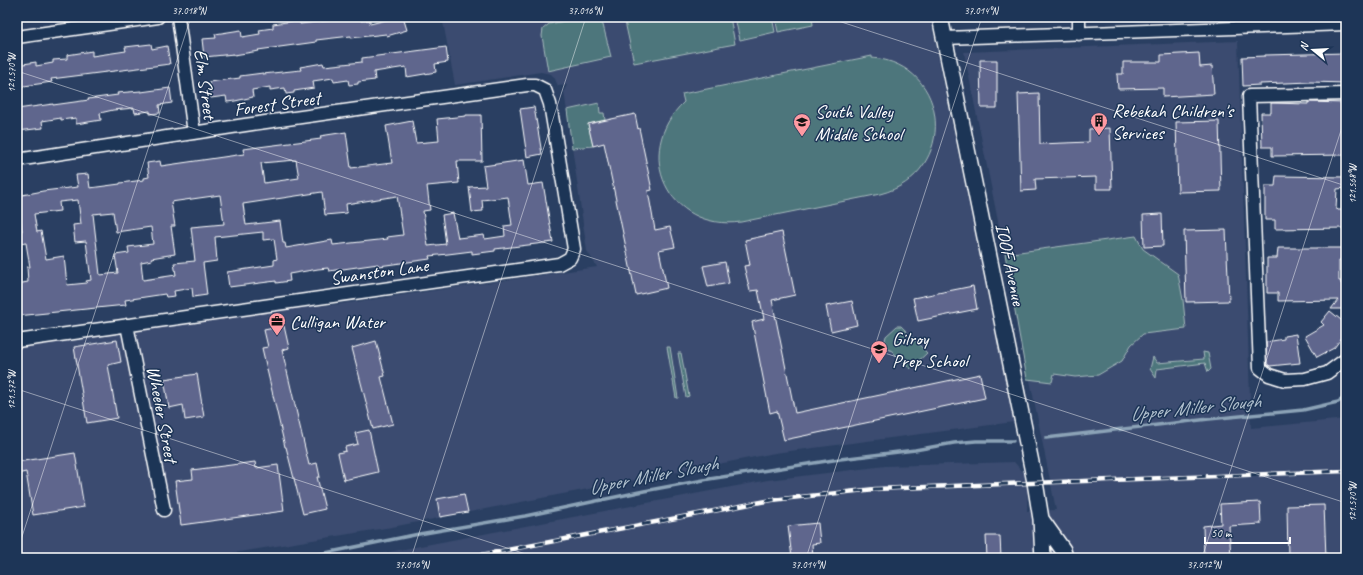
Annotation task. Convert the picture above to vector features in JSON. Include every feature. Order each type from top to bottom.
[{"type":"street","points":[[17,37],[158,17]]},
{"type":"street","name":"Elm Street","points":[[178,17],[194,133]]},
{"type":"street","name":"IOOF Avenue","points":[[940,17],[1020,406],[1041,519],[1043,558]]},
{"type":"street","points":[[1079,17],[1079,34]]},
{"type":"street","points":[[944,38],[1079,34],[1244,22],[1346,24]]},
{"type":"street","name":"Forest Street","points":[[17,160],[527,85],[542,88]]},
{"type":"street","name":"Swanston Lane","points":[[17,340],[559,264],[570,258],[574,248],[550,104],[545,90],[542,88]]},
{"type":"street","points":[[1346,94],[1249,96],[1260,368],[1269,375],[1285,380],[1305,379],[1327,373],[1346,359]]},
{"type":"street","name":"Wheeler Street","points":[[127,325],[164,510]]},
{"type":"street","name":"IOOF Avenue","points":[[1041,519],[1063,550],[1065,558]]},
{"type":"shaded area","points":[[442,17],[930,17],[1014,422],[775,453],[392,527],[203,558],[17,558],[17,338],[136,323],[340,304],[597,267],[587,251],[564,91],[567,85],[558,86],[551,74],[541,72],[455,85]]},
{"type":"shaded area","points":[[1238,41],[1251,428],[1346,419],[1346,558],[357,558],[768,480],[885,466],[1014,462],[1028,477],[1027,511],[1056,510],[964,52]]},
{"type":"green space","points":[[586,17],[597,18],[603,25],[611,57],[548,71],[542,36],[543,29],[549,24]]},
{"type":"green space","points":[[624,17],[730,17],[735,44],[634,63]]},
{"type":"green space","points":[[772,17],[775,32],[740,40],[735,18]]},
{"type":"green space","points":[[775,17],[812,17],[813,25],[778,32]]},
{"type":"green space","points":[[872,56],[872,58],[898,65],[918,79],[930,98],[935,121],[933,144],[923,165],[906,183],[880,194],[741,222],[715,222],[694,214],[677,202],[665,184],[659,165],[660,143],[668,122],[684,102],[682,94]]},
{"type":"green space","points":[[599,103],[600,113],[604,113],[605,120],[588,124],[593,146],[572,148],[567,110]]},
{"type":"green space","points":[[1136,236],[1143,249],[1178,274],[1183,300],[1186,329],[1143,334],[1131,345],[1122,361],[1098,375],[1075,377],[1054,374],[1052,382],[1027,379],[1005,254]]},
{"type":"green space","points":[[897,326],[901,326],[927,353],[910,369],[892,351],[886,348],[884,344],[886,336]]},
{"type":"green space","points":[[667,347],[670,347],[678,398],[676,398]]},
{"type":"green space","points":[[1203,352],[1208,353],[1211,369],[1208,372],[1205,363],[1157,369],[1156,378],[1150,369],[1153,357],[1157,363],[1204,359]]},
{"type":"green space","points":[[678,353],[681,353],[689,396],[686,397]]},
{"type":"building","points":[[333,17],[343,17],[343,19],[361,17],[361,21],[370,20],[370,24],[390,19],[390,17],[403,17],[407,30],[387,36],[386,34],[316,40],[316,42],[234,55],[204,57],[202,39],[216,38],[215,34],[241,30],[242,37],[260,34],[259,30],[273,28],[273,24],[300,20],[300,24],[333,20]]},
{"type":"building","points":[[151,44],[152,49],[167,46],[170,64],[51,79],[52,82],[17,87],[17,65],[36,62],[36,66],[53,63],[53,60],[67,59],[67,55],[92,51],[92,56],[126,51],[125,47]]},
{"type":"building","points":[[446,47],[448,62],[435,64],[436,72],[407,77],[406,67],[374,72],[375,80],[358,82],[358,84],[349,85],[348,80],[334,82],[333,78],[313,81],[314,88],[294,91],[294,93],[286,94],[285,88],[270,90],[270,87],[252,90],[253,97],[235,101],[227,102],[226,96],[211,98],[209,82],[263,73],[301,70],[300,67],[323,63],[324,66],[362,62],[362,58]]},
{"type":"building","points":[[1199,53],[1200,67],[1212,66],[1214,94],[1163,97],[1163,88],[1118,89],[1117,74],[1123,74],[1123,62],[1161,62],[1161,55]]},
{"type":"building","points":[[1346,53],[1346,83],[1311,82],[1243,86],[1242,57]]},
{"type":"building","points":[[980,60],[997,60],[997,108],[981,108]]},
{"type":"building","points":[[170,88],[172,103],[159,105],[160,113],[150,114],[150,111],[135,113],[134,108],[113,110],[100,113],[101,120],[76,124],[76,118],[61,120],[61,118],[42,121],[43,128],[18,131],[17,109],[89,100],[88,99],[118,95],[117,93],[141,92]]},
{"type":"building","name":"Rebekah Children's Services","points":[[1039,93],[1040,144],[1089,142],[1089,129],[1110,128],[1112,189],[1096,189],[1096,177],[1035,179],[1036,190],[1021,191],[1018,94]]},
{"type":"building","points":[[1308,102],[1346,103],[1346,155],[1272,156],[1272,147],[1262,147],[1261,113],[1271,113],[1271,103],[1308,104]]},
{"type":"building","points":[[534,107],[542,154],[527,157],[520,109]]},
{"type":"building","points":[[635,114],[652,190],[648,191],[655,230],[670,227],[675,247],[659,250],[667,288],[636,295],[604,143],[593,146],[588,124]]},
{"type":"building","points":[[481,115],[482,161],[457,161],[459,183],[427,186],[430,210],[423,211],[428,246],[446,244],[442,215],[453,213],[458,238],[484,235],[485,239],[505,236],[504,226],[512,225],[508,197],[482,200],[483,211],[472,212],[469,187],[486,186],[483,166],[524,160],[528,185],[543,183],[553,242],[495,249],[495,251],[472,254],[472,251],[429,256],[430,259],[379,266],[378,264],[329,271],[328,268],[318,269],[289,274],[290,281],[276,283],[276,281],[229,287],[227,272],[274,265],[274,260],[277,259],[274,239],[263,240],[263,232],[215,237],[217,261],[203,263],[207,295],[193,297],[192,288],[174,291],[175,296],[166,297],[165,294],[125,300],[126,305],[17,316],[17,284],[28,282],[27,267],[30,267],[26,243],[17,244],[17,232],[22,231],[17,196],[78,187],[76,175],[88,174],[90,188],[120,184],[144,180],[144,178],[149,177],[147,163],[160,161],[161,166],[244,154],[243,149],[321,139],[320,136],[346,132],[351,168],[392,163],[386,126],[412,121],[416,143],[439,141],[437,119]],"holes":[[[296,160],[299,178],[264,183],[261,163]],[[322,192],[325,215],[347,213],[346,204],[397,196],[403,235],[387,237],[388,239],[333,245],[332,240],[286,248],[285,243],[283,243],[280,221],[246,225],[243,204]],[[220,195],[224,224],[191,227],[195,261],[174,263],[176,275],[143,280],[141,262],[152,260],[151,258],[175,254],[171,226],[175,226],[171,202]],[[78,200],[81,224],[73,225],[75,242],[86,241],[91,280],[86,281],[87,283],[67,285],[64,256],[46,259],[41,231],[37,232],[34,214],[60,211],[59,202]],[[113,212],[116,232],[151,227],[153,244],[128,247],[129,253],[115,255],[118,273],[100,275],[93,214]]]},
{"type":"building","points":[[1219,121],[1221,191],[1178,192],[1176,122]]},
{"type":"building","points":[[1276,176],[1346,177],[1346,188],[1337,189],[1336,209],[1346,210],[1346,228],[1275,229],[1275,220],[1265,220],[1265,186],[1275,186]]},
{"type":"building","points":[[1162,214],[1163,246],[1144,247],[1143,215]]},
{"type":"building","points":[[1226,230],[1229,301],[1186,302],[1184,231]]},
{"type":"building","points":[[782,232],[795,295],[772,300],[795,413],[980,374],[985,398],[784,440],[777,411],[770,413],[752,322],[764,319],[758,290],[750,291],[744,266],[750,265],[745,240]]},
{"type":"building","points":[[1278,248],[1346,248],[1346,260],[1339,260],[1339,281],[1341,281],[1341,284],[1346,284],[1346,309],[1331,309],[1338,300],[1278,301],[1278,293],[1267,293],[1267,258],[1277,258]]},
{"type":"building","points":[[725,262],[729,283],[708,287],[703,266]]},
{"type":"building","points":[[973,286],[977,309],[918,321],[913,298]]},
{"type":"building","points":[[852,301],[857,325],[831,331],[826,306]]},
{"type":"building","points":[[1330,311],[1346,324],[1346,332],[1334,348],[1317,357],[1305,336],[1324,325],[1321,322]]},
{"type":"building","points":[[284,326],[289,348],[282,350],[309,465],[317,463],[320,477],[317,477],[325,509],[303,514],[285,447],[262,348],[268,347],[264,330]]},
{"type":"building","points":[[1296,334],[1300,363],[1270,366],[1267,364],[1266,342],[1284,339],[1284,336]]},
{"type":"building","points":[[117,340],[121,362],[108,365],[117,418],[87,423],[74,347]]},
{"type":"building","points":[[376,341],[385,376],[381,377],[393,424],[373,429],[352,348]]},
{"type":"building","points":[[197,374],[204,417],[185,420],[183,405],[169,408],[164,379]]},
{"type":"building","points":[[369,430],[378,472],[344,480],[338,453],[346,451],[345,447],[358,444],[355,433]]},
{"type":"building","points":[[75,453],[84,507],[33,515],[26,472],[17,474],[17,462]]},
{"type":"building","points":[[255,462],[256,468],[278,465],[284,511],[181,525],[175,481],[193,479],[192,470]]},
{"type":"building","points":[[464,494],[468,512],[440,517],[437,499]]},
{"type":"building","points":[[1260,502],[1261,524],[1229,526],[1231,558],[1204,558],[1203,526],[1221,524],[1220,504]]},
{"type":"building","points":[[1324,505],[1326,558],[1288,558],[1287,506]]},
{"type":"building","points":[[818,523],[820,543],[812,544],[813,558],[792,558],[788,526]]},
{"type":"building","points":[[986,536],[1000,536],[1001,558],[987,558]]},
{"type":"waterway","name":"Upper Miller Slough","points":[[1046,438],[1209,419],[1303,410],[1338,402],[1346,397]]},
{"type":"waterway","name":"Upper Miller Slough","points":[[301,558],[419,534],[525,516],[709,479],[840,459],[915,450],[954,443],[976,441],[1013,441]]},
{"type":"railway","points":[[465,558],[772,500],[875,489],[1346,471]]},
{"type":"place","name":"Rebekah Children's Services","points":[[1099,136]]},
{"type":"place","name":"South Valley Middle School","points":[[802,137]]},
{"type":"place","name":"Culligan Water","points":[[277,336]]},
{"type":"place","name":"Gilroy Prep School","points":[[879,364]]}]
